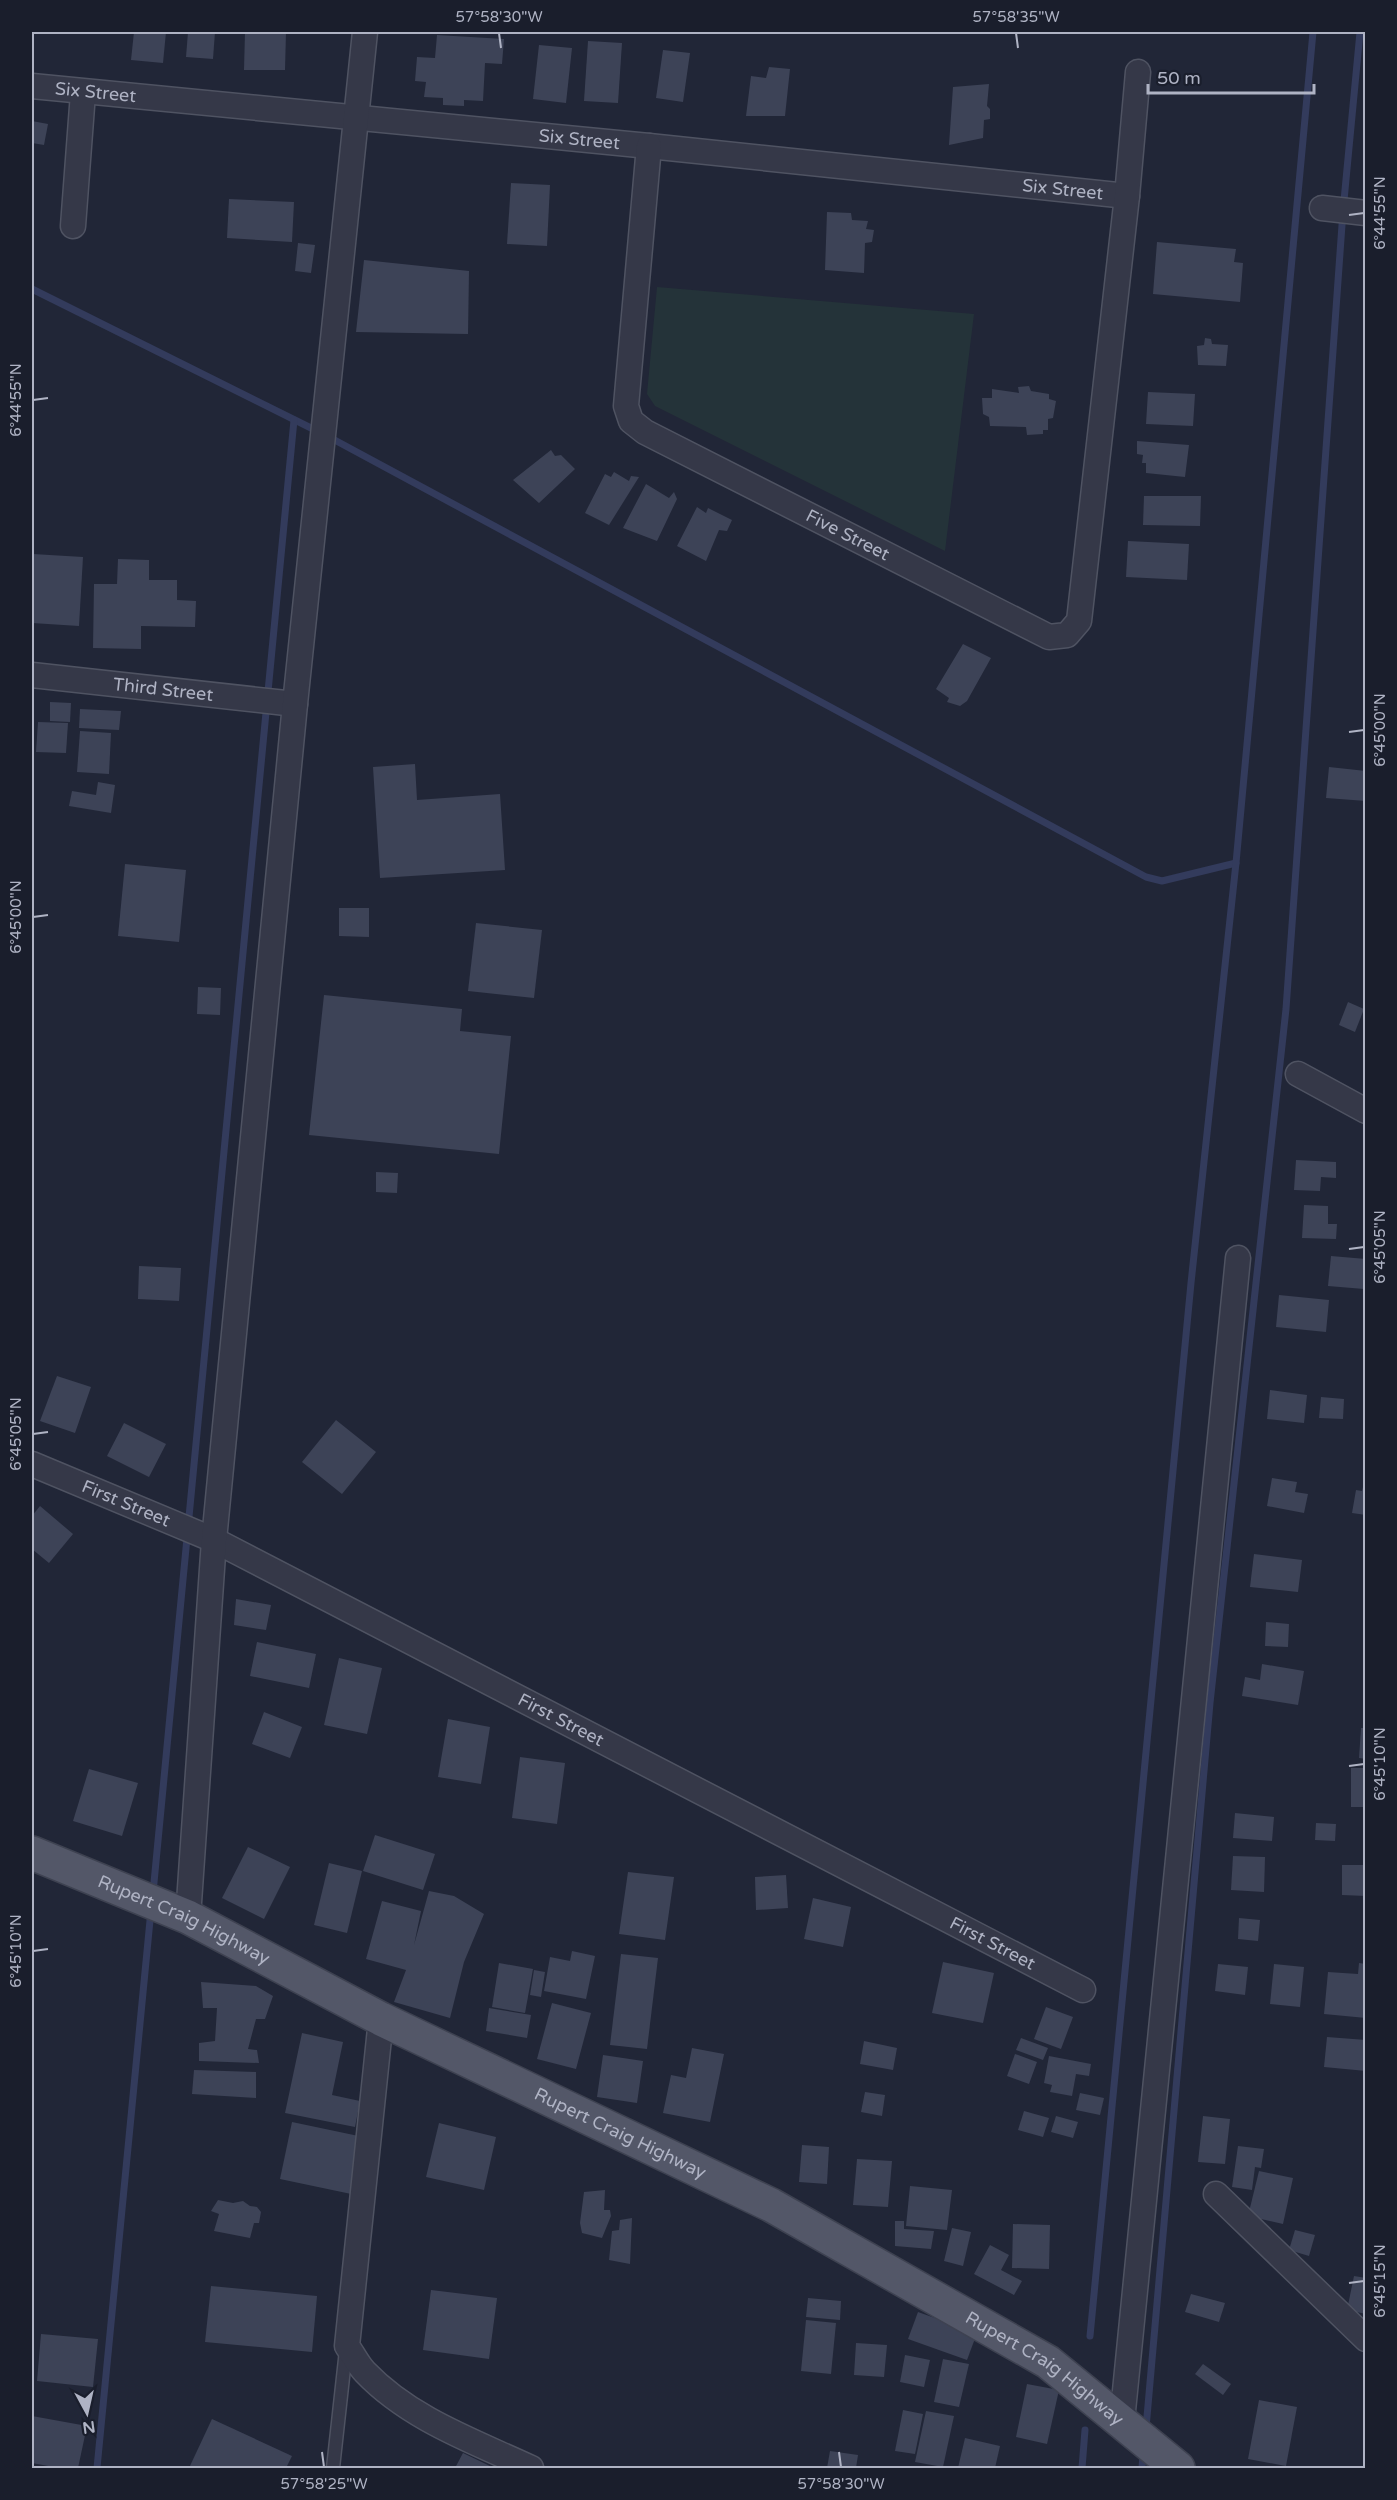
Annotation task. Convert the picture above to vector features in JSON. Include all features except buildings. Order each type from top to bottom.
[{"type":"main road","name":"Rupert Craig Highway","points":[[32,1853],[188,1917],[381,2019],[771,2205],[1048,2362],[1150,2445]]},
{"type":"street","points":[[188,1917],[214,1540],[318,469],[365,32]]},
{"type":"street","points":[[1127,196],[1138,72]]},
{"type":"street","name":"Six Street","points":[[32,86],[83,93],[649,146],[1127,196]]},
{"type":"street","points":[[73,226],[83,93]]},
{"type":"street","name":"Five Street","points":[[649,146],[626,406],[632,421],[645,432],[1049,637],[1067,635],[1079,621],[1127,196]]},
{"type":"street","points":[[1322,208],[1365,213]]},
{"type":"street","name":"Third Street","points":[[32,675],[295,704]]},
{"type":"street","points":[[1298,1074],[1365,1111]]},
{"type":"street","points":[[1150,2445],[1238,1258]]},
{"type":"street","name":"First Street","points":[[32,1464],[214,1540],[1083,1990]]},
{"type":"street","points":[[381,2019],[347,2346],[363,2371],[397,2402],[425,2419],[531,2469]]},
{"type":"street","points":[[1216,2194],[1365,2339]]},
{"type":"lane","points":[[333,2469],[347,2346]]},
{"type":"shaded area","points":[[657,287],[974,314],[945,551],[655,406],[647,394]]},
{"type":"waterway","points":[[1090,2336],[1191,1283],[1236,863],[1313,32]]},
{"type":"waterway","points":[[1146,2428],[1210,1703],[1286,1009],[1343,211],[1360,32]]},
{"type":"waterway","points":[[32,289],[319,432]]},
{"type":"waterway","points":[[153,1893],[294,420]]},
{"type":"waterway","points":[[329,437],[1146,877],[1162,881],[1236,863]]},
{"type":"waterway","points":[[97,2468],[151,1910]]},
{"type":"waterway","points":[[1082,2468],[1085,2430]]},
{"type":"waterway","points":[[1142,2468],[1143,2454]]}]
